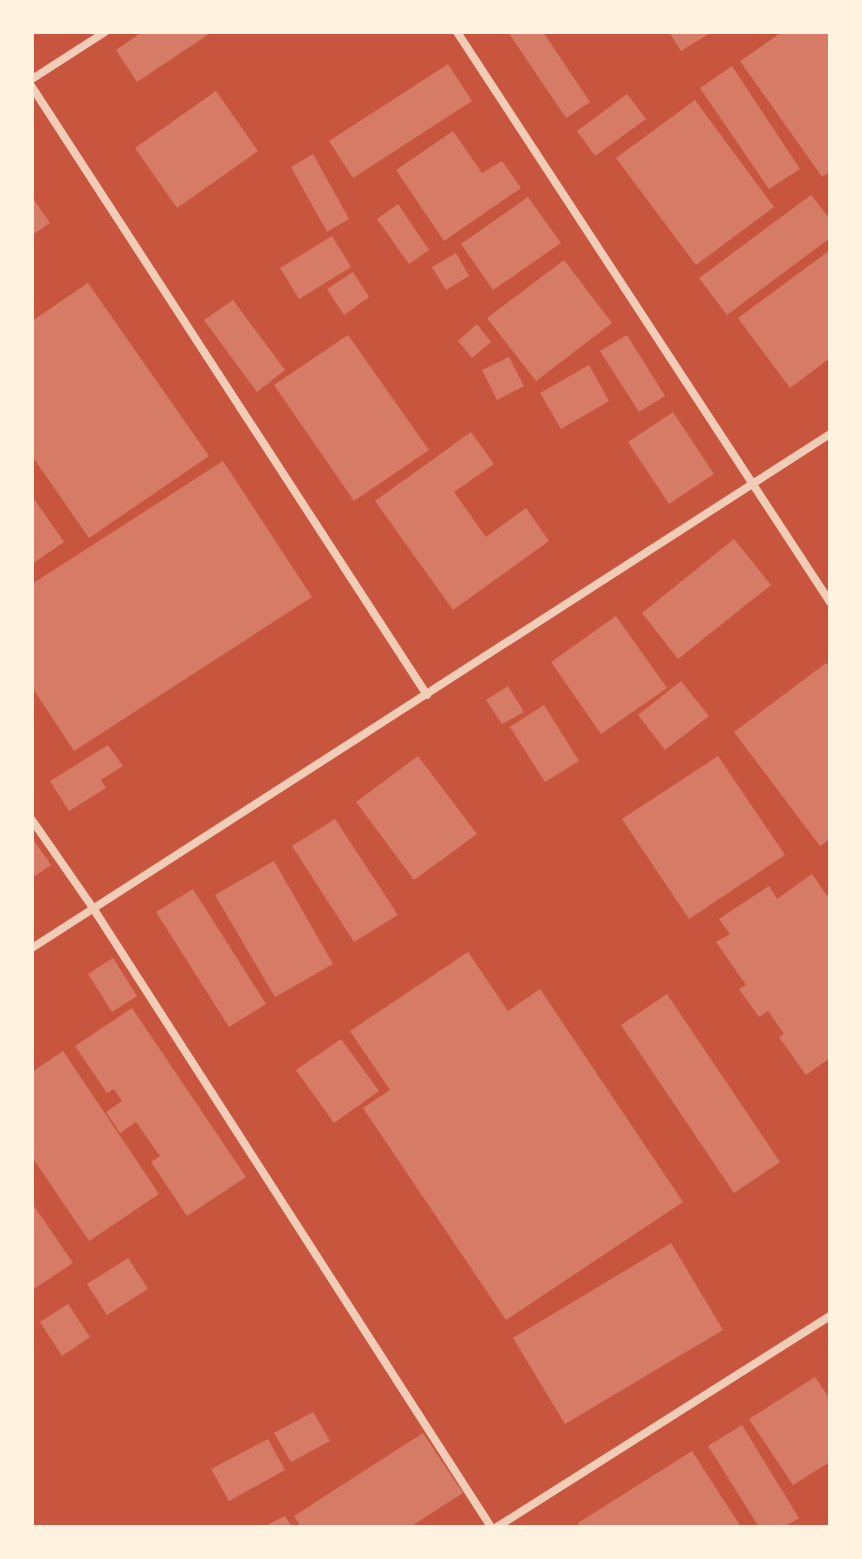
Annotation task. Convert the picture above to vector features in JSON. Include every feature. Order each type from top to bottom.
[{"type":"street","points":[[32,79],[105,32]]},
{"type":"street","points":[[457,32],[830,602]]},
{"type":"street","points":[[32,87],[427,695]]},
{"type":"street","points":[[32,948],[830,434]]},
{"type":"street","points":[[32,820],[93,908],[491,1527]]},
{"type":"street","points":[[497,1527],[830,1316]]},
{"type":"building","points":[[142,32],[212,32],[137,82],[116,50]]},
{"type":"building","points":[[508,32],[543,32],[590,102],[566,118]]},
{"type":"building","points":[[669,32],[712,32],[681,51]]},
{"type":"building","points":[[782,32],[830,32],[830,171],[822,177],[740,61]]},
{"type":"building","points":[[448,64],[472,101],[353,178],[329,141]]},
{"type":"building","points":[[732,66],[800,169],[769,189],[700,88]]},
{"type":"building","points":[[216,91],[258,151],[177,208],[135,148]]},
{"type":"building","points":[[627,94],[646,119],[595,156],[577,131]]},
{"type":"building","points":[[695,100],[774,207],[696,265],[616,158]]},
{"type":"building","points":[[453,131],[482,173],[502,161],[521,188],[444,241],[396,170]]},
{"type":"building","points":[[313,154],[349,219],[327,232],[291,167]]},
{"type":"building","points":[[811,195],[830,219],[830,238],[727,315],[699,278]]},
{"type":"building","points":[[32,197],[50,223],[32,235]]},
{"type":"building","points":[[528,197],[561,243],[493,290],[461,244]]},
{"type":"building","points":[[398,204],[429,250],[409,264],[377,219]]},
{"type":"building","points":[[332,236],[351,267],[299,299],[280,268]]},
{"type":"building","points":[[830,250],[830,358],[790,388],[738,318]]},
{"type":"building","points":[[456,253],[469,276],[446,290],[432,267]]},
{"type":"building","points":[[564,260],[612,323],[536,381],[487,318]]},
{"type":"building","points":[[353,272],[369,297],[344,315],[327,289]]},
{"type":"building","points":[[88,283],[209,456],[89,538],[32,456],[32,321]]},
{"type":"building","points":[[233,300],[285,370],[257,392],[204,320]]},
{"type":"building","points":[[477,324],[491,342],[472,358],[458,341]]},
{"type":"building","points":[[348,335],[429,450],[354,501],[274,385]]},
{"type":"building","points":[[627,335],[665,396],[639,412],[600,351]]},
{"type":"building","points":[[509,357],[524,386],[497,400],[482,370]]},
{"type":"building","points":[[589,365],[609,401],[561,429],[540,393]]},
{"type":"building","points":[[673,412],[714,474],[669,504],[628,442]]},
{"type":"building","points":[[471,432],[494,464],[454,492],[486,537],[526,508],[549,541],[453,610],[375,501]]},
{"type":"building","points":[[223,461],[312,597],[74,751],[32,687],[32,584]]},
{"type":"building","points":[[32,496],[64,542],[32,564]]},
{"type":"building","points":[[734,539],[771,585],[678,659],[642,613]]},
{"type":"building","points":[[616,616],[667,688],[601,734],[551,662]]},
{"type":"building","points":[[826,663],[830,668],[830,839],[820,846],[734,732]]},
{"type":"building","points":[[681,681],[709,716],[665,750],[638,715]]},
{"type":"building","points":[[508,686],[524,712],[502,724],[486,700]]},
{"type":"building","points":[[544,705],[579,761],[545,782],[510,727]]},
{"type":"building","points":[[108,745],[123,766],[101,780],[106,788],[69,811],[50,781]]},
{"type":"building","points":[[418,756],[477,834],[414,880],[356,802]]},
{"type":"building","points":[[718,756],[785,855],[689,919],[622,819]]},
{"type":"building","points":[[335,819],[398,915],[354,942],[292,846]]},
{"type":"building","points":[[32,838],[51,865],[32,878]]},
{"type":"building","points":[[274,861],[333,964],[275,997],[215,895]]},
{"type":"building","points":[[812,874],[830,900],[830,1058],[806,1075],[779,1037],[784,1034],[768,1011],[759,1017],[739,989],[746,985],[716,942],[730,934],[719,919],[769,886],[777,899]]},
{"type":"building","points":[[193,889],[266,1004],[229,1027],[156,912]]},
{"type":"building","points":[[468,952],[508,1011],[540,989],[683,1202],[506,1320],[363,1108],[390,1090],[350,1031]]},
{"type":"building","points":[[113,958],[137,996],[112,1012],[88,974]]},
{"type":"building","points":[[667,994],[780,1162],[734,1193],[621,1025]]},
{"type":"building","points":[[132,1008],[246,1177],[187,1216],[151,1162],[160,1156],[136,1122],[120,1133],[106,1112],[122,1101],[114,1089],[107,1093],[75,1046]]},
{"type":"building","points":[[341,1039],[379,1091],[334,1123],[296,1070]]},
{"type":"building","points":[[63,1051],[159,1194],[89,1241],[32,1157],[32,1072]]},
{"type":"building","points":[[32,1203],[73,1263],[32,1290]]},
{"type":"building","points":[[671,1243],[723,1330],[565,1424],[513,1338]]},
{"type":"building","points":[[128,1258],[148,1289],[107,1315],[87,1284]]},
{"type":"building","points":[[68,1304],[90,1337],[62,1356],[40,1322]]},
{"type":"building","points":[[815,1377],[830,1399],[830,1462],[793,1485],[749,1419]]},
{"type":"building","points":[[313,1412],[330,1441],[291,1462],[274,1433]]},
{"type":"building","points":[[742,1425],[799,1518],[784,1527],[759,1527],[708,1446]]},
{"type":"building","points":[[423,1433],[463,1493],[410,1527],[301,1527],[294,1516]]},
{"type":"building","points":[[268,1439],[285,1470],[229,1501],[211,1469]]},
{"type":"building","points":[[692,1451],[741,1527],[580,1527],[578,1523]]},
{"type":"building","points":[[285,1516],[292,1527],[263,1527]]}]
